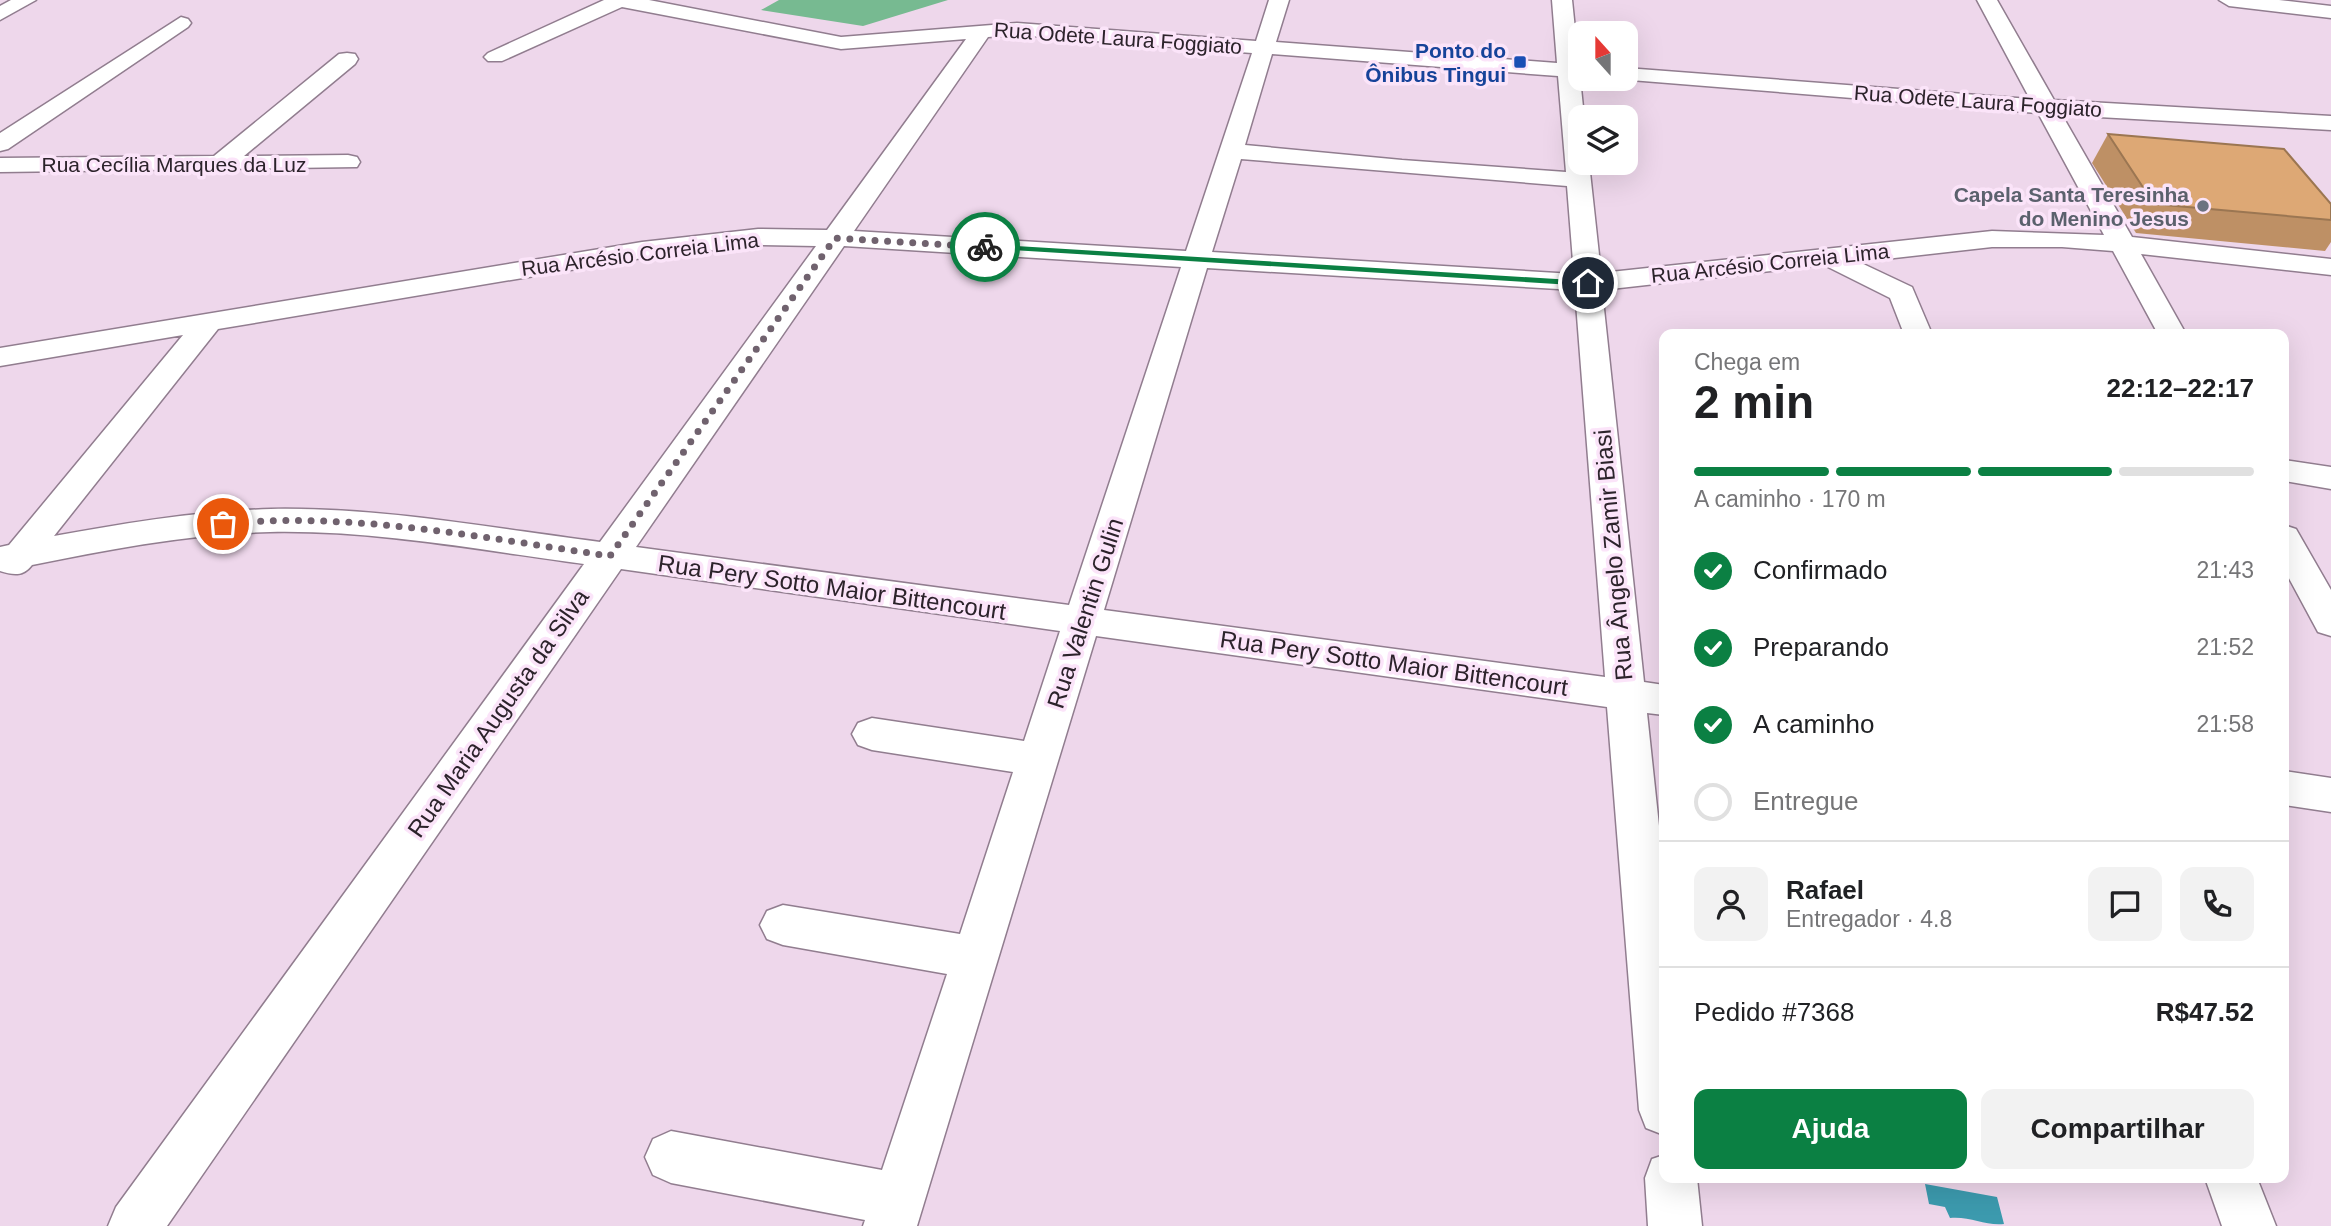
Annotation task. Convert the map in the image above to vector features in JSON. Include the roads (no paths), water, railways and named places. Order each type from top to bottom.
[{"type":"street","points":[[0,14],[26,0]]},
{"type":"street","points":[[495,57],[619,0]]},
{"type":"street","name":"Rua Odete Laura Foggiato","points":[[619,0],[841,43],[1017,29],[1568,71]]},
{"type":"street","name":"Rua Valentin Gulin","points":[[895,1213],[1279,0]]},
{"type":"street","name":"Rua Ângelo Zamir Biasi","points":[[1562,0],[1568,36]]},
{"type":"street","points":[[1987,0],[2169,329]]},
{"type":"street","points":[[2229,0],[2331,12]]},
{"type":"street","points":[[0,144],[181,23]]},
{"type":"street","name":"Rua Maria Augusta da Silva","points":[[135,1226],[983,30]]},
{"type":"street","points":[[220,163],[347,59]]},
{"type":"street","name":"Rua Odete Laura Foggiato","points":[[1638,76],[2047,106],[2331,123]]},
{"type":"street","name":"Rua Ângelo Zamir Biasi","points":[[1575,91],[1579,180],[1659,1055]]},
{"type":"street","points":[[1231,151],[1579,180]]},
{"type":"street","name":"Rua Cecília Marques da Luz","points":[[0,165],[348,162]]},
{"type":"street","name":"Rua Arcésio Correia Lima","points":[[0,357],[642,250],[758,237],[835,238],[1588,283],[1992,239],[2063,239],[2331,267]]},
{"type":"street","points":[[1828,257],[1902,293],[1916,329]]},
{"type":"street","points":[[7,565],[209,321]]},
{"type":"street","points":[[2289,472],[2331,478]]},
{"type":"street","name":"Rua Pery Sotto Maior Bittencourt","points":[[7,565],[181,528],[244,522],[402,529],[1659,699]]},
{"type":"street","points":[[2289,546],[2331,623]]},
{"type":"street","points":[[872,734],[1038,760]]},
{"type":"street","points":[[2289,789],[2331,795]]},
{"type":"street","points":[[783,925],[976,958]]},
{"type":"street","points":[[671,1157],[895,1213]]},
{"type":"street","points":[[1671,1183],[1675,1226]]},
{"type":"street","points":[[2233,1183],[2249,1226]]},
{"type":"water","points":[[1925,1184],[1997,1197],[2004,1224],[1950,1218],[1945,1207],[1929,1204]]},
{"type":"place","name":"Ponto do Ônibus Tingui","points":[[1520,62]]},
{"type":"place","name":"Capela Santa Teresinha do Menino Jesus","points":[[2203,206]]}]
